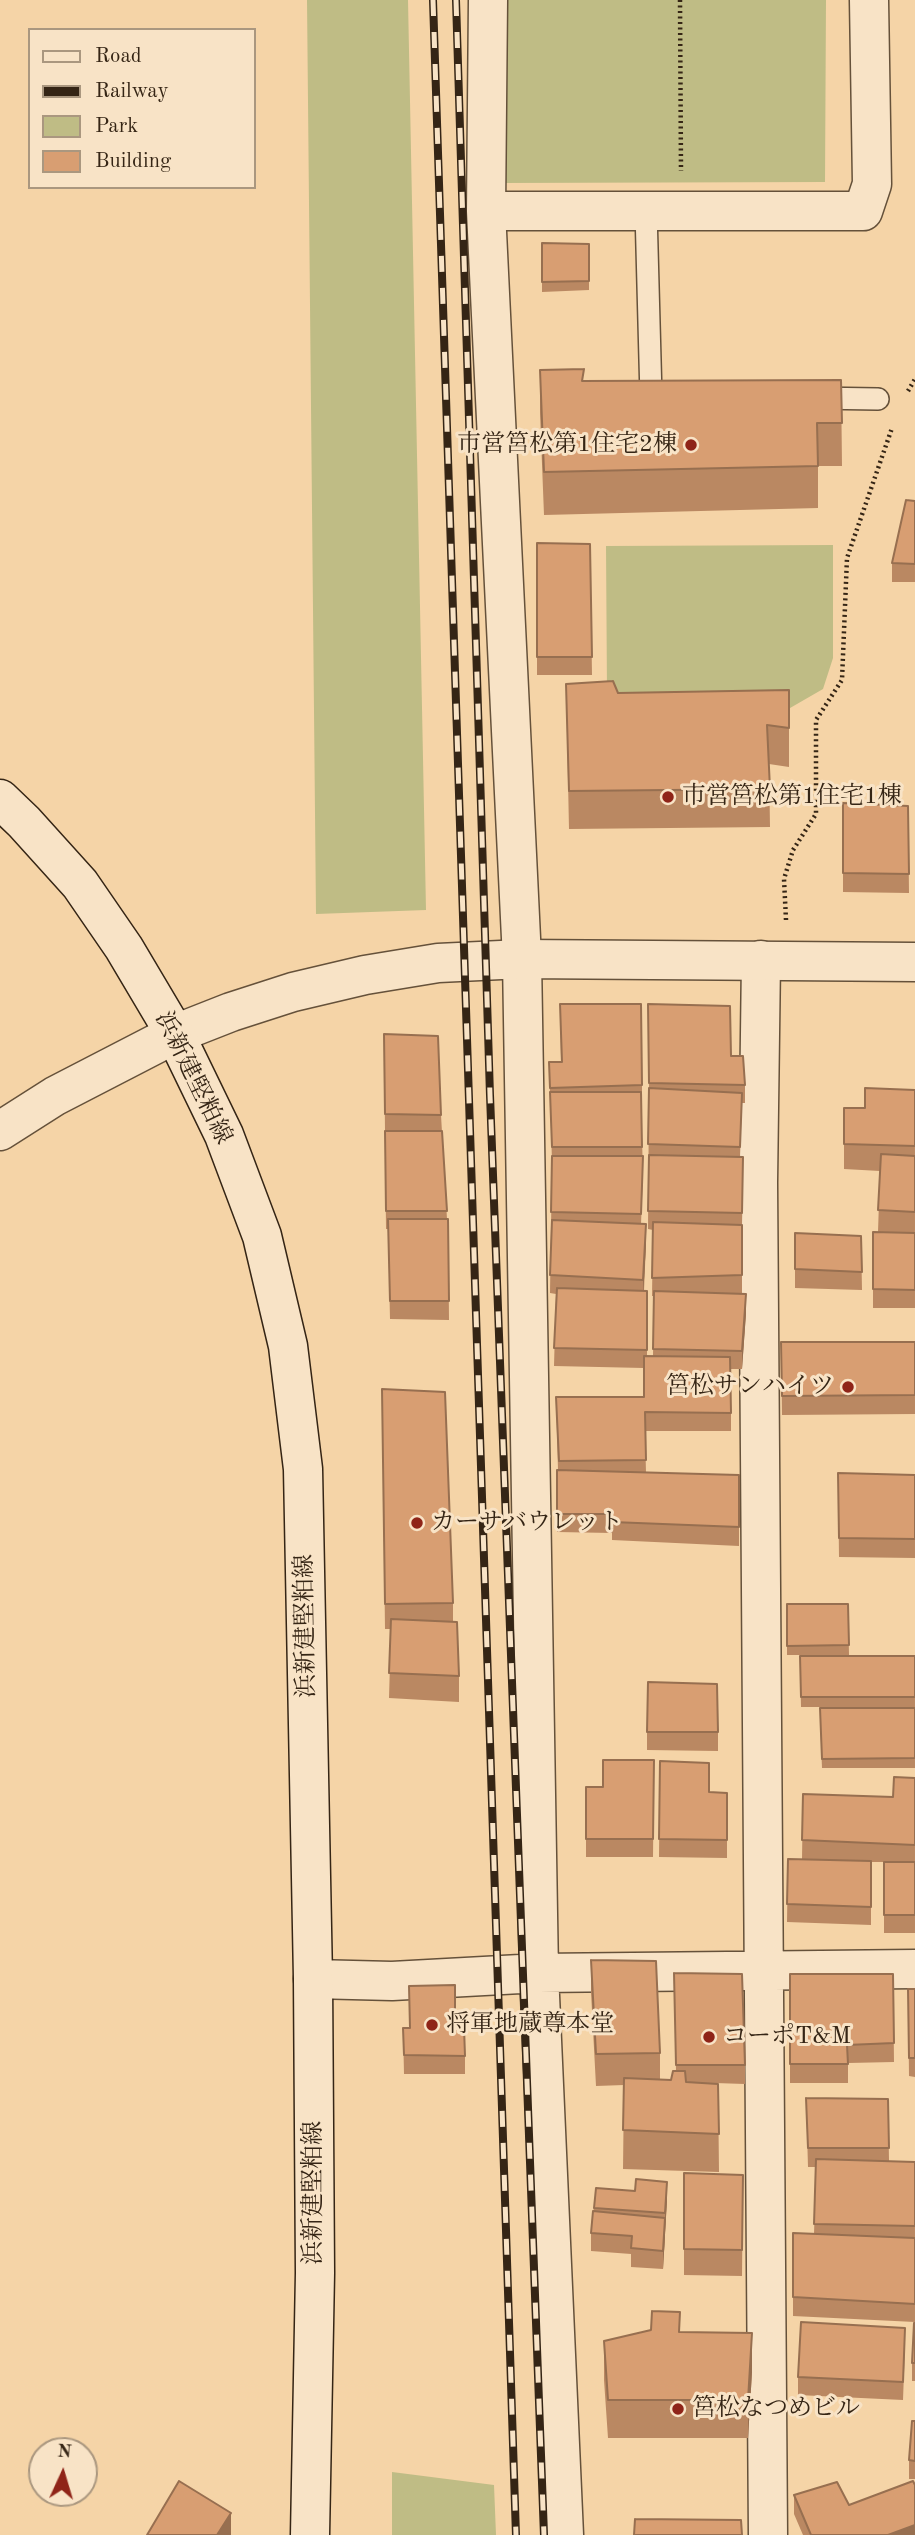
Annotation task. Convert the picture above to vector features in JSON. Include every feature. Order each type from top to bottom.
[{"type":"street","points":[[488,0],[486,211],[522,959],[539,1973],[564,2535]]},
{"type":"street","points":[[486,211],[863,211],[872,184],[869,0]]},
{"type":"street","name":"浜新建堅粕線","points":[[0,799],[80,884],[124,948],[175,1034],[223,1135],[262,1237],[288,1346],[303,1469],[313,1979],[315,2273],[310,2535]]},
{"type":"street","points":[[0,1131],[55,1096],[175,1034],[293,992],[365,975],[438,963],[522,959],[915,962]]},
{"type":"street","points":[[768,2535],[758,1195],[774,960]]},
{"type":"street","points":[[313,1979],[392,1981],[539,1973],[915,1969]]},
{"type":"lane","points":[[664,211],[651,397],[678,397]]},
{"type":"lane","points":[[798,398],[878,399]]},
{"type":"path","points":[[664,211],[680,0]]},
{"type":"path","points":[[905,395],[915,379]]},
{"type":"path","points":[[774,960],[784,879],[793,850],[816,814],[816,720],[842,680],[847,558],[896,416]]},
{"type":"green space","points":[[307,0],[408,0],[426,910],[316,914]]},
{"type":"green space","points":[[502,0],[826,0],[825,182],[501,183]]},
{"type":"green space","points":[[833,545],[833,658],[823,689],[771,719],[607,692],[606,546]]},
{"type":"green space","points":[[392,2472],[494,2485],[496,2535],[392,2535]]},
{"type":"building","points":[[542,243],[589,244],[589,281],[542,282]]},
{"type":"building","points":[[584,369],[582,381],[841,380],[842,423],[817,423],[818,466],[544,472],[540,370]]},
{"type":"building","points":[[906,500],[915,501],[915,564],[892,563]]},
{"type":"building","points":[[537,543],[590,544],[592,657],[537,657]]},
{"type":"building","points":[[613,681],[618,693],[789,690],[789,728],[767,725],[770,789],[569,791],[566,684]]},
{"type":"building","points":[[843,803],[908,806],[909,874],[843,873]]},
{"type":"building","points":[[560,1004],[641,1004],[642,1085],[550,1088],[549,1062],[562,1062]]},
{"type":"building","points":[[648,1004],[730,1006],[731,1056],[743,1056],[745,1085],[649,1083]]},
{"type":"building","points":[[384,1034],[438,1036],[441,1115],[385,1114]]},
{"type":"building","points":[[649,1088],[742,1093],[740,1147],[648,1144]]},
{"type":"building","points":[[865,1088],[915,1090],[915,1146],[844,1144],[844,1108],[865,1108]]},
{"type":"building","points":[[550,1092],[641,1092],[642,1147],[552,1147]]},
{"type":"building","points":[[385,1131],[442,1131],[447,1211],[386,1211]]},
{"type":"building","points":[[881,1154],[915,1156],[915,1212],[878,1210]]},
{"type":"building","points":[[649,1155],[743,1157],[742,1213],[648,1211]]},
{"type":"building","points":[[552,1156],[643,1156],[641,1214],[551,1212]]},
{"type":"building","points":[[388,1219],[448,1219],[449,1301],[390,1301]]},
{"type":"building","points":[[552,1220],[646,1224],[643,1280],[550,1275]]},
{"type":"building","points":[[653,1222],[742,1225],[742,1275],[652,1278]]},
{"type":"building","points":[[873,1232],[915,1233],[915,1290],[873,1289]]},
{"type":"building","points":[[795,1233],[861,1236],[862,1272],[795,1269]]},
{"type":"building","points":[[557,1288],[647,1291],[647,1350],[554,1348]]},
{"type":"building","points":[[654,1291],[746,1294],[742,1351],[653,1349]]},
{"type":"building","name":"筥松サンハイツ","points":[[781,1342],[915,1342],[915,1395],[782,1396]]},
{"type":"building","points":[[644,1356],[730,1357],[731,1413],[645,1412],[646,1460],[559,1461],[556,1397],[644,1397]]},
{"type":"building","name":"カーサバウレット","points":[[382,1389],[445,1392],[453,1603],[385,1604]]},
{"type":"building","points":[[557,1470],[739,1475],[739,1527],[612,1522],[612,1514],[557,1514]]},
{"type":"building","points":[[838,1473],[915,1475],[915,1539],[839,1538]]},
{"type":"building","points":[[787,1604],[848,1604],[849,1645],[787,1646]]},
{"type":"building","points":[[391,1619],[457,1622],[459,1676],[389,1673]]},
{"type":"building","points":[[800,1656],[915,1656],[915,1697],[801,1697]]},
{"type":"building","points":[[648,1682],[717,1684],[718,1732],[647,1732]]},
{"type":"building","points":[[820,1708],[915,1708],[915,1758],[822,1759]]},
{"type":"building","points":[[603,1760],[654,1760],[653,1839],[586,1839],[586,1787],[603,1787]]},
{"type":"building","points":[[660,1761],[709,1763],[709,1792],[727,1793],[727,1840],[659,1839]]},
{"type":"building","points":[[894,1777],[915,1778],[915,1845],[802,1840],[803,1794],[893,1797]]},
{"type":"building","points":[[788,1859],[871,1861],[871,1907],[787,1904]]},
{"type":"building","points":[[884,1862],[915,1862],[915,1915],[884,1915]]},
{"type":"building","points":[[591,1960],[656,1961],[660,2053],[596,2054]]},
{"type":"building","name":"コーポT&M","points":[[674,1973],[742,1974],[745,2065],[676,2065]]},
{"type":"building","points":[[790,1974],[893,1974],[894,2043],[847,2045],[848,2064],[790,2064]]},
{"type":"building","name":"将軍地蔵尊本堂","points":[[455,1985],[455,2027],[464,2027],[465,2056],[404,2055],[403,2028],[410,2028],[409,1986]]},
{"type":"building","points":[[908,1989],[915,1989],[915,2058],[909,2058]]},
{"type":"building","points":[[673,2071],[685,2071],[686,2082],[718,2084],[719,2134],[623,2130],[624,2078],[671,2080]]},
{"type":"building","points":[[806,2098],[888,2099],[889,2148],[808,2148]]},
{"type":"building","points":[[816,2159],[915,2162],[915,2226],[814,2224]]},
{"type":"building","points":[[684,2173],[743,2175],[742,2250],[684,2249]]},
{"type":"building","points":[[636,2179],[667,2182],[665,2213],[594,2208],[596,2188],[635,2191]]},
{"type":"building","points":[[593,2211],[665,2218],[663,2251],[631,2248],[632,2236],[591,2233]]},
{"type":"building","points":[[793,2233],[915,2238],[915,2304],[793,2297]]},
{"type":"building","points":[[652,2311],[680,2312],[679,2332],[752,2333],[748,2400],[608,2400],[604,2341],[651,2330]]},
{"type":"building","points":[[801,2322],[905,2328],[903,2382],[798,2377]]},
{"type":"building","points":[[914,2323],[915,2363],[912,2363]]},
{"type":"building","points":[[912,2421],[915,2421],[915,2461],[909,2460]]},
{"type":"building","points":[[179,2481],[231,2513],[217,2535],[147,2535]]},
{"type":"building","points":[[913,2481],[915,2525],[888,2535],[811,2535],[794,2495],[837,2482],[849,2505]]},
{"type":"building","points":[[635,2519],[741,2520],[742,2535],[634,2535]]},
{"type":"railway","points":[[433,0],[516,2535]]},
{"type":"railway","points":[[456,0],[490,1095],[544,2535]]},
{"type":"place","name":"市営筥松第1住宅2棟","points":[[691,445]]},
{"type":"place","name":"市営筥松第1住宅1棟","points":[[668,797]]},
{"type":"place","name":"筥松サンハイツ","points":[[848,1387]]},
{"type":"place","name":"カーサバウレット","points":[[417,1523]]},
{"type":"place","name":"将軍地蔵尊本堂","points":[[432,2025]]},
{"type":"place","name":"コーポT&M","points":[[709,2037]]},
{"type":"place","name":"筥松なつめビル","points":[[678,2409]]}]
